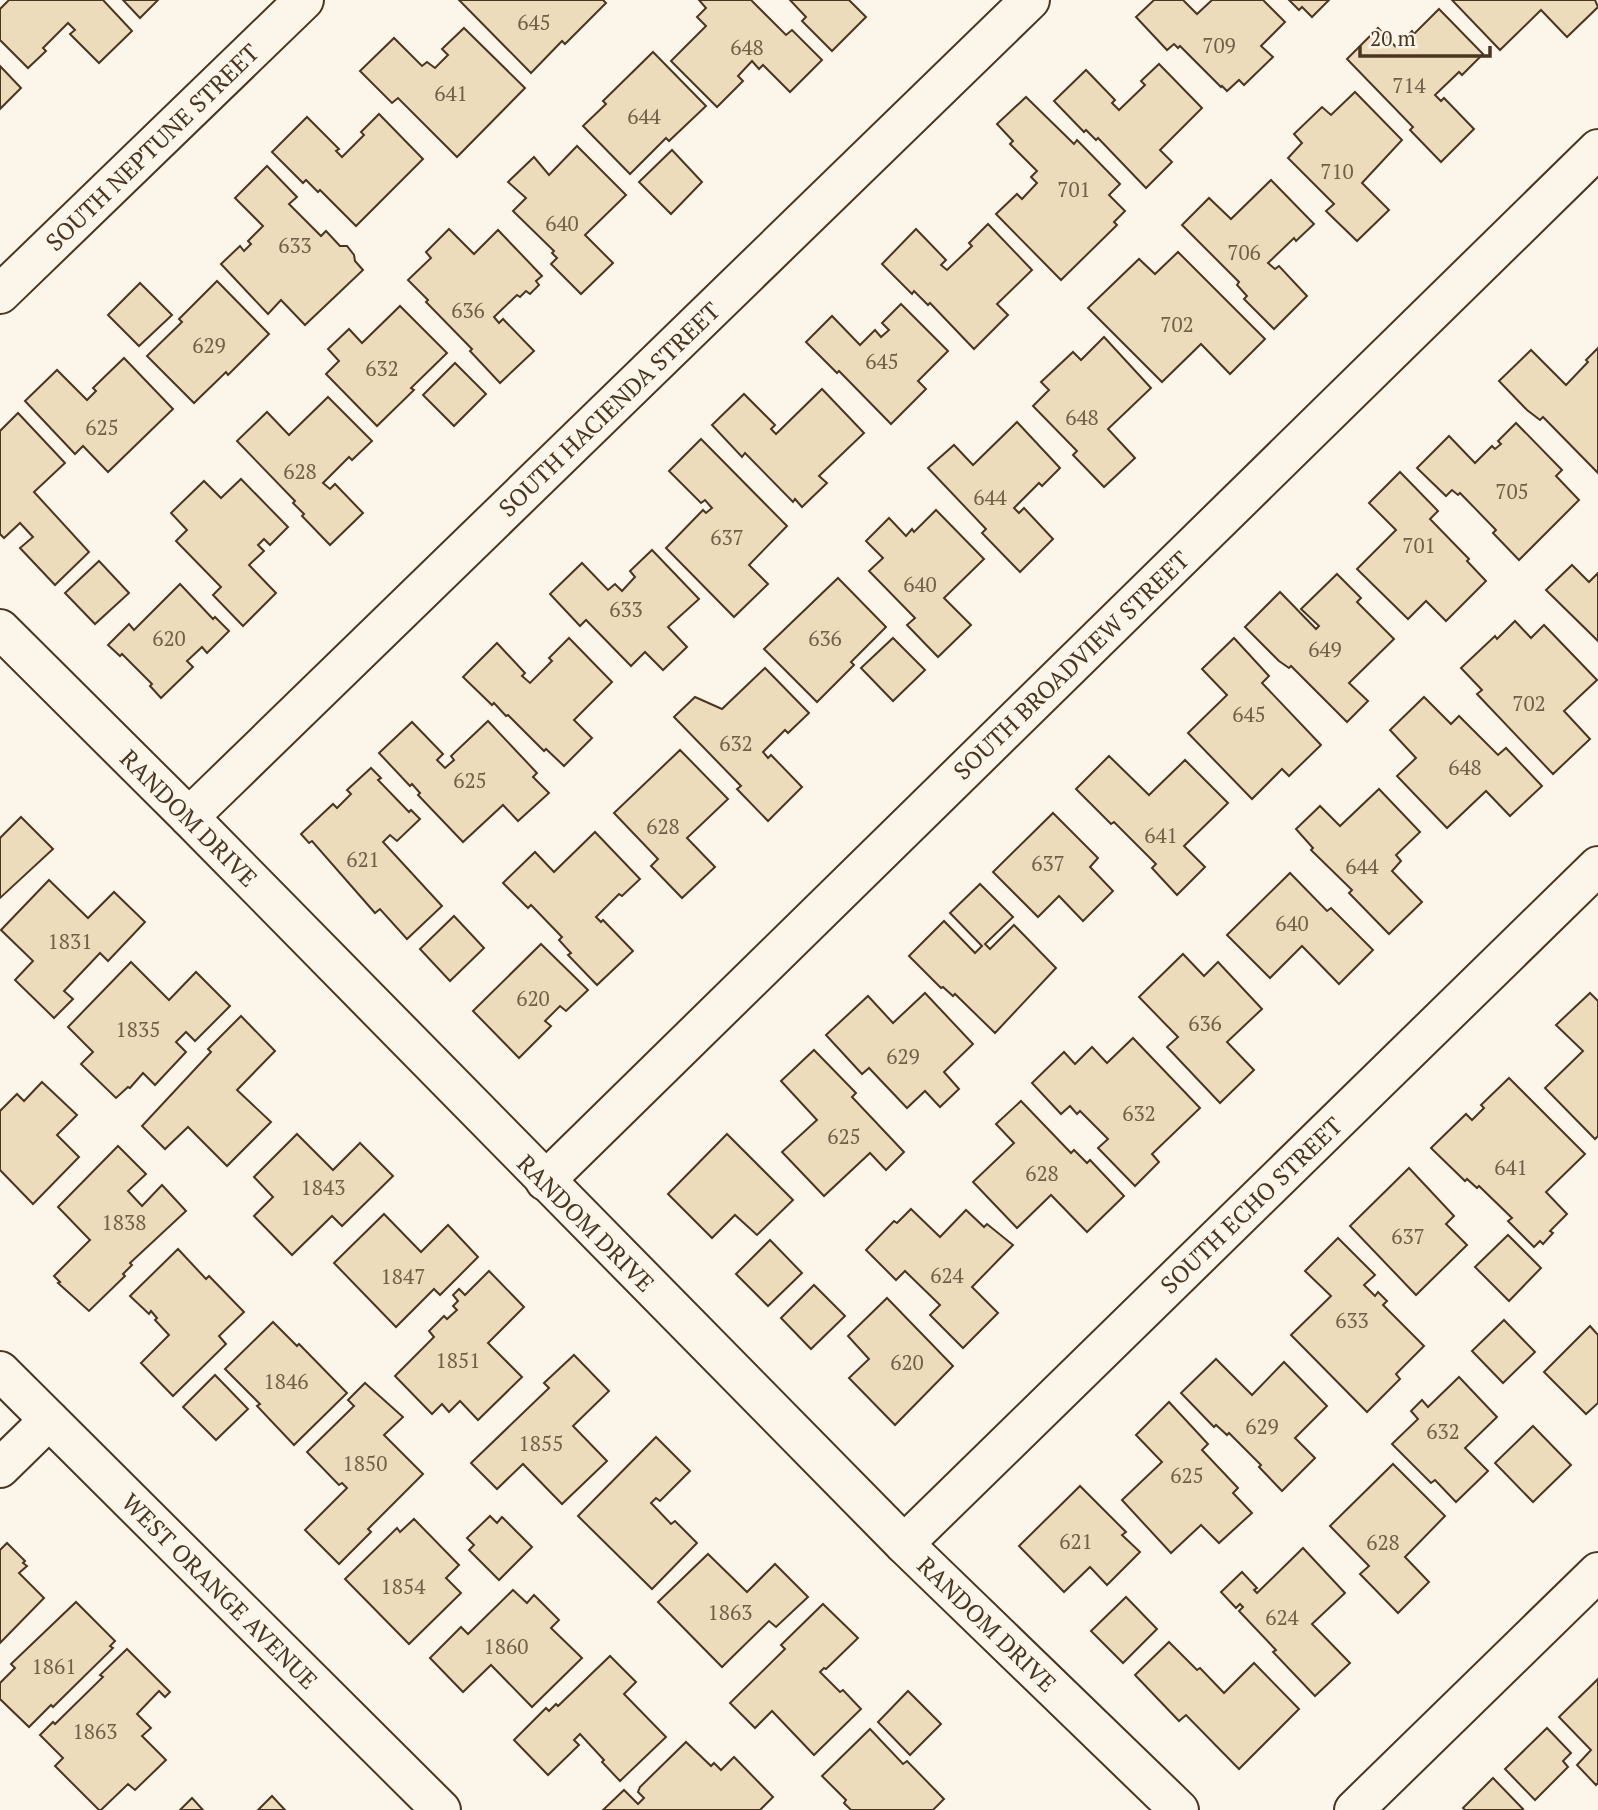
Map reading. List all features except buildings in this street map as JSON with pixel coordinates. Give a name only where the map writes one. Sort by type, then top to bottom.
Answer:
[{"type":"street","name":"SOUTH NEPTUNE STREET","points":[[0,294],[304,0]]},
{"type":"street","name":"SOUTH HACIENDA STREET","points":[[189,817],[1030,0]]},
{"type":"street","name":"SOUTH BROADVIEW STREET","points":[[545,1181],[1598,149]]},
{"type":"street","name":"RANDOM DRIVE","points":[[0,629],[189,817],[904,1544],[1179,1810]]},
{"type":"street","name":"SOUTH ECHO STREET","points":[[904,1544],[1598,866]]},
{"type":"street","name":"WEST ORANGE AVENUE","points":[[0,1371],[441,1810]]},
{"type":"street","points":[[0,1468],[49,1420]]},
{"type":"street","points":[[1354,1810],[1598,1572]]}]
